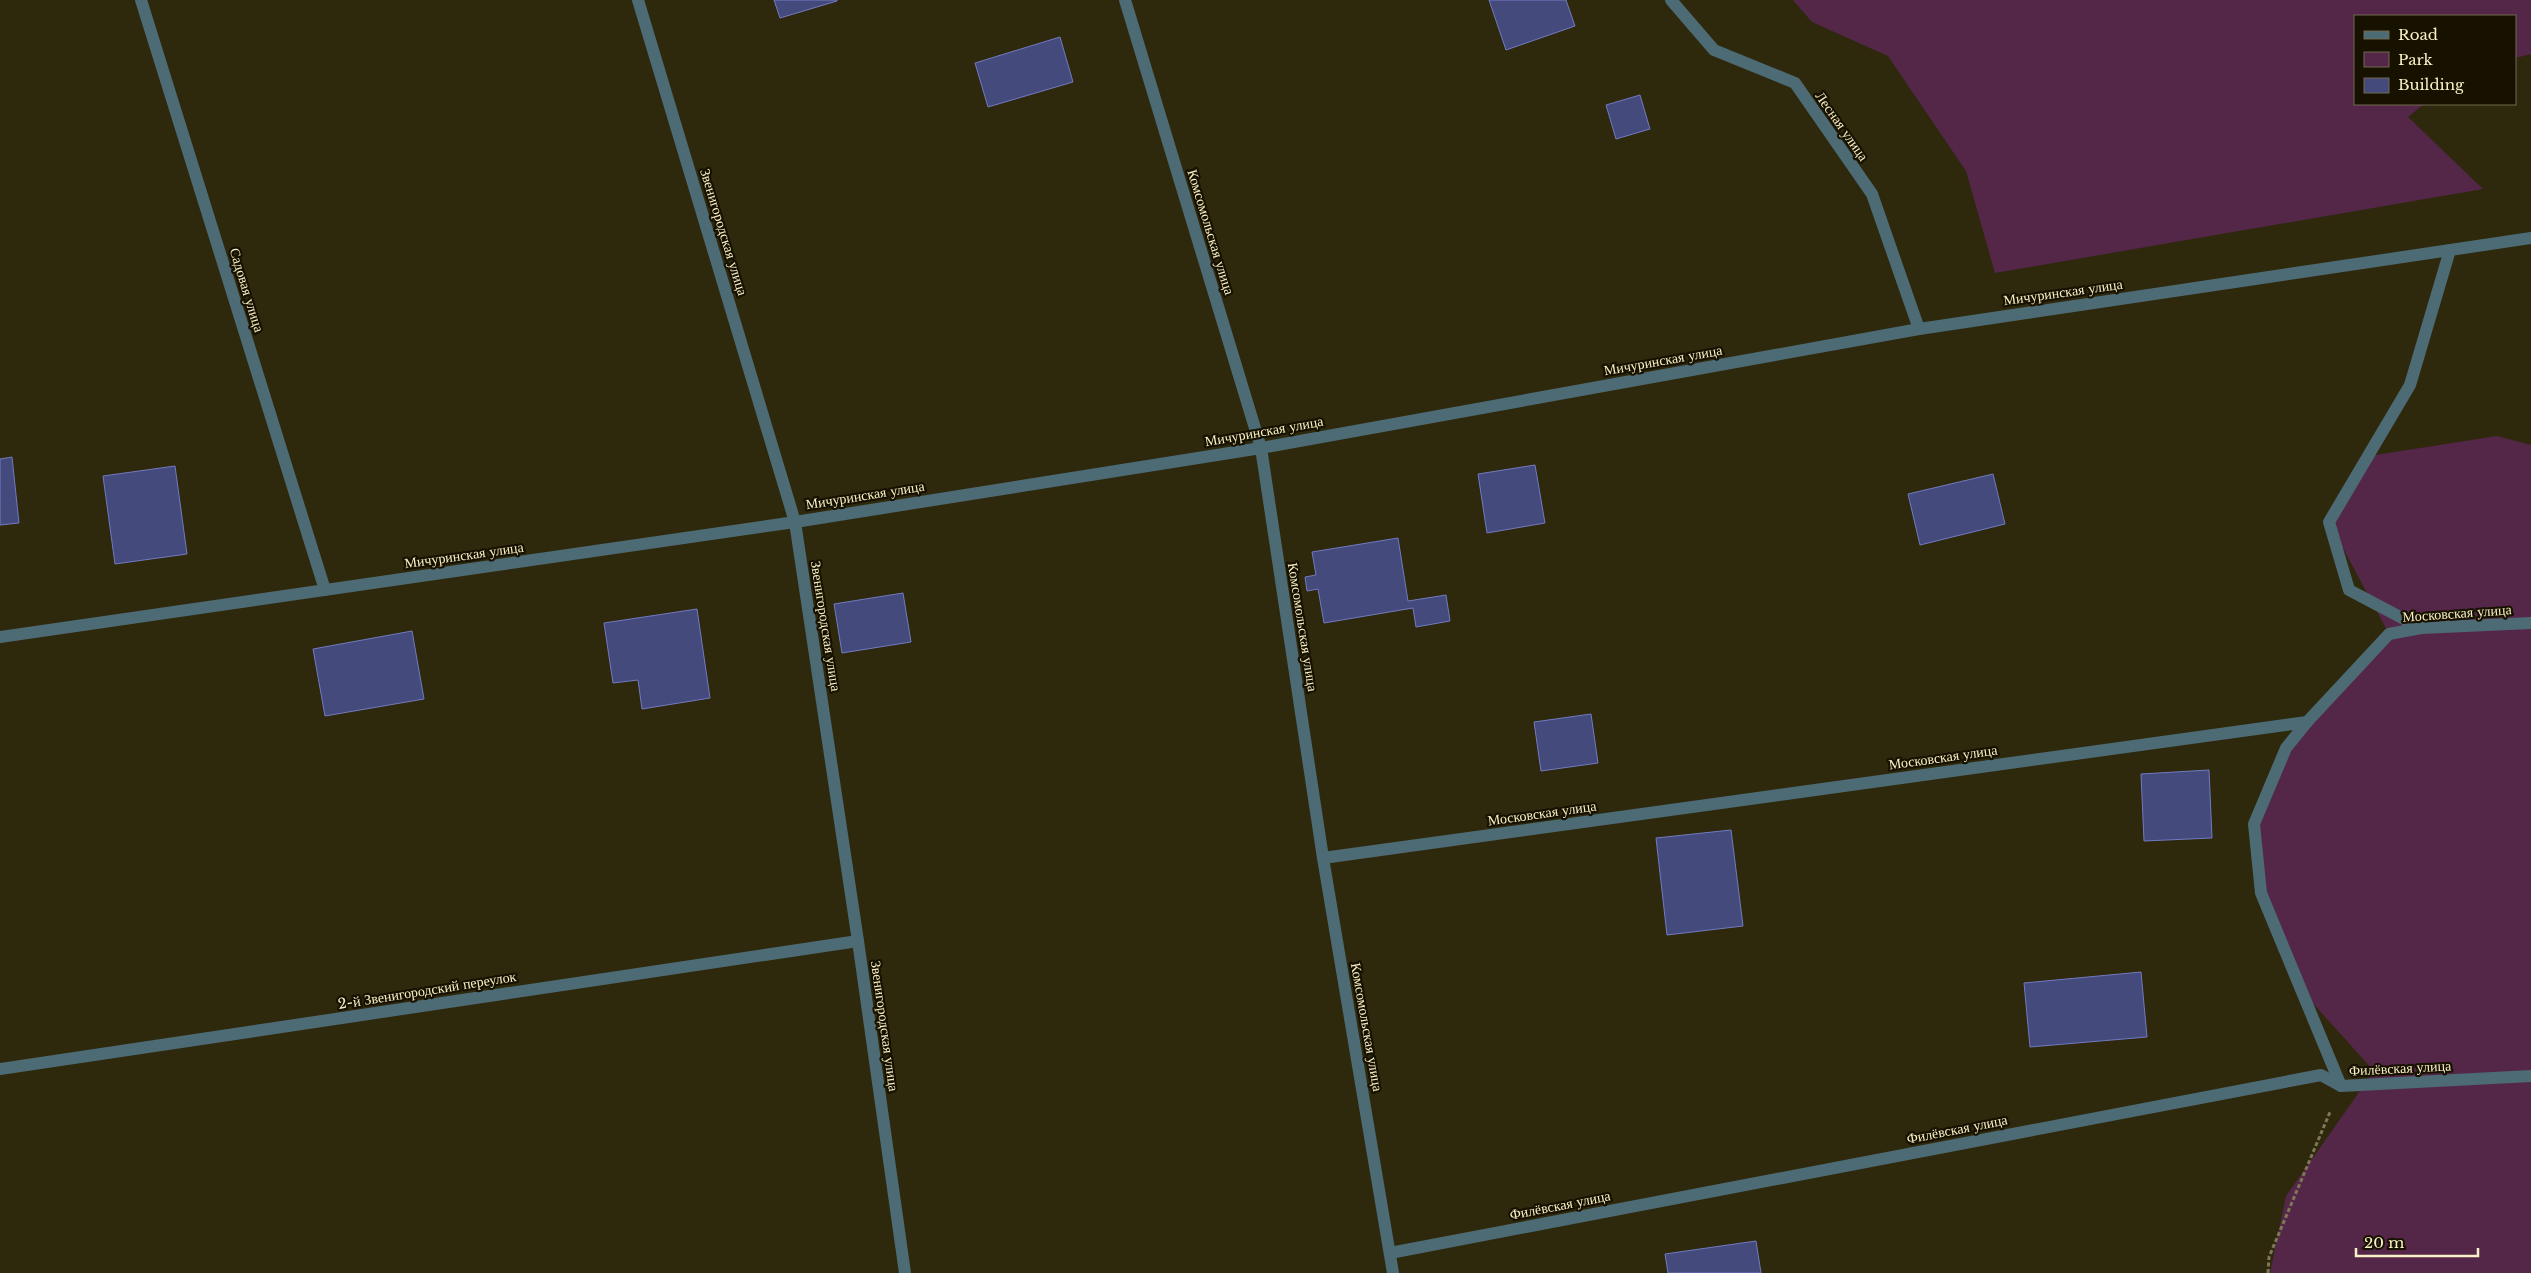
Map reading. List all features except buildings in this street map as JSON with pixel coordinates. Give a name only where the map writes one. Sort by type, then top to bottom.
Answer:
[{"type":"street","name":"Садовая улица","points":[[141,0],[325,590]]},
{"type":"street","name":"Звенигородская улица","points":[[638,0],[795,522],[858,941],[905,1273]]},
{"type":"street","name":"Комсомольская улица","points":[[1125,0],[1261,448],[1323,858],[1394,1273]]},
{"type":"street","name":"Лесная улица","points":[[1671,0],[1714,50],[1795,83],[1872,194],[1919,329]]},
{"type":"street","name":"Мичуринская улица","points":[[0,637],[795,522],[1261,448],[1919,329],[2531,238]]},
{"type":"street","points":[[2421,628],[2349,590],[2329,522],[2410,385],[2450,250]]},
{"type":"street","name":"Московская улица","points":[[1323,858],[2307,722],[2389,634],[2421,628],[2531,623]]},
{"type":"street","points":[[2307,722],[2286,748],[2254,824],[2261,893],[2341,1086]]},
{"type":"street","name":"2-й Звенигородский переулок","points":[[0,1069],[858,941]]},
{"type":"street","name":"Филёвская улица","points":[[1390,1253],[2321,1075],[2341,1086],[2531,1076]]},
{"type":"path","points":[[2268,1273],[2269,1257],[2341,1086]]},
{"type":"green space","points":[[1793,0],[2531,0],[2531,54],[2516,58],[2516,15],[2354,15],[2354,105],[2423,105],[2408,117],[2483,189],[1995,273],[1966,171],[1888,56],[1812,22]]},
{"type":"green space","points":[[2497,436],[2531,445],[2531,1273],[2270,1273],[2286,1196],[2374,1071],[2300,989],[2261,893],[2254,824],[2286,748],[2389,634],[2329,522],[2369,456]]}]
